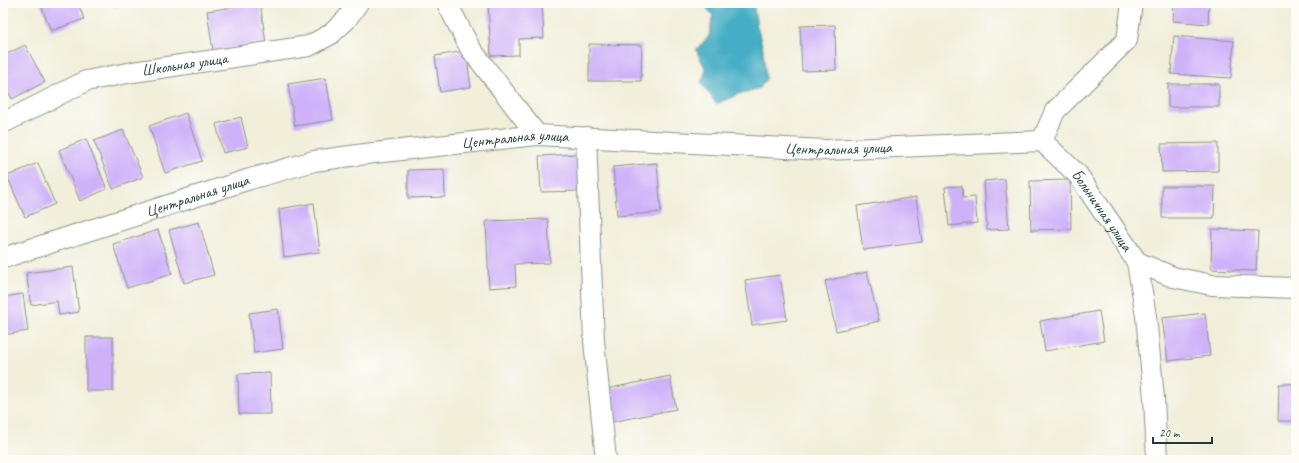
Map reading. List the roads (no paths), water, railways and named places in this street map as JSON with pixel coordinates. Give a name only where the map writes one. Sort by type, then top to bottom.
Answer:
[{"type":"street","name":"Школьная улица","points":[[3,123],[86,81],[133,72],[309,46],[332,34],[346,20],[358,3]]},
{"type":"street","points":[[447,3],[470,48],[537,135]]},
{"type":"street","points":[[1042,141],[1055,111],[1127,40],[1132,3]]},
{"type":"street","name":"Центральная улица","points":[[3,258],[314,160],[537,135],[825,150],[1042,141]]},
{"type":"street","points":[[586,138],[594,341],[606,460]]},
{"type":"street","name":"Больничная улица","points":[[1042,141],[1078,175],[1137,262],[1146,316],[1154,398],[1157,460]]},
{"type":"street","points":[[1137,262],[1173,277],[1212,285],[1296,288]]},
{"type":"water","points":[[703,3],[753,3],[763,49],[766,79],[760,88],[739,94],[716,104],[701,82],[706,70],[696,50],[709,36],[713,16]]}]
